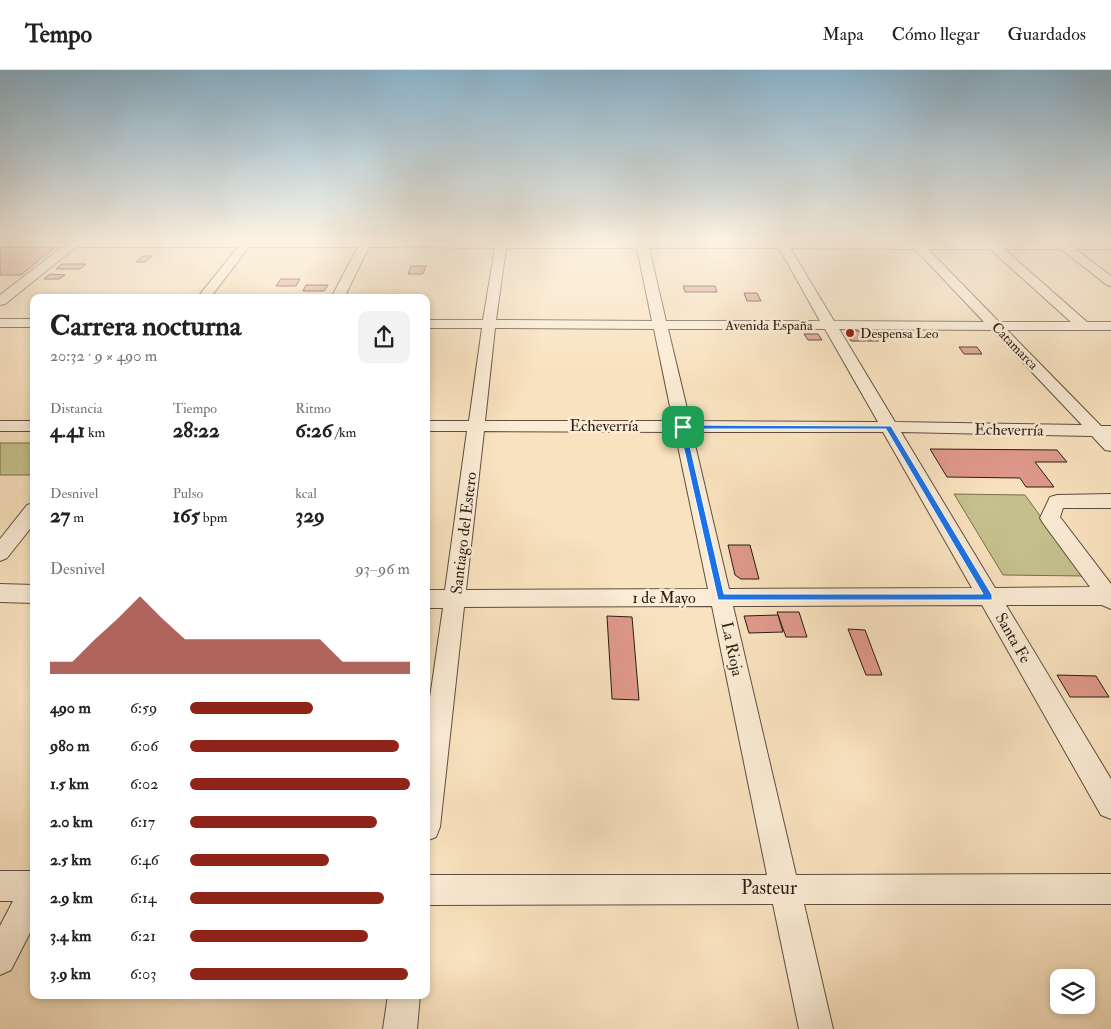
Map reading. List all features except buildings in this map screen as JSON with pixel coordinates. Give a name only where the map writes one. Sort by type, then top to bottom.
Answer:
[{"type":"street","points":[[0,301],[22,284]]},
{"type":"street","points":[[206,294],[214,284]]},
{"type":"street","name":"Santiago del Estero","points":[[430,797],[495,284]]},
{"type":"street","name":"La Rioja","points":[[651,284],[816,1029]]},
{"type":"street","name":"Santa Fe","points":[[805,284],[1111,805]]},
{"type":"street","name":"Catamarca","points":[[959,284],[996,325],[1104,431],[1111,446]]},
{"type":"street","points":[[1037,284],[1084,326]]},
{"type":"street","points":[[0,323],[30,323]]},
{"type":"street","name":"Avenida España","points":[[430,324],[1111,326]]},
{"type":"street","points":[[0,426],[30,426]]},
{"type":"street","name":"Echeverría","points":[[430,426],[888,427],[1104,431]]},
{"type":"street","points":[[1110,597],[1050,518],[1057,502],[1111,501]]},
{"type":"street","points":[[0,553],[30,515]]},
{"type":"street","points":[[0,593],[30,594]]},
{"type":"street","name":"1 de Mayo","points":[[430,599],[1110,597]]},
{"type":"street","points":[[0,886],[30,886]]},
{"type":"street","name":"Pasteur","points":[[430,890],[1111,889]]},
{"type":"street","points":[[0,959],[30,900]]},
{"type":"street","points":[[400,1029],[404,999]]},
{"type":"shaded area","points":[[0,443],[30,443],[30,475],[0,475]]},
{"type":"shaded area","points":[[954,494],[1025,495],[1084,576],[1003,575]]},
{"type":"place","name":"Despensa Leo","points":[[850,333]]},
{"type":"route","points":[[683,427],[888,427],[989,598],[721,598],[683,427]]}]
